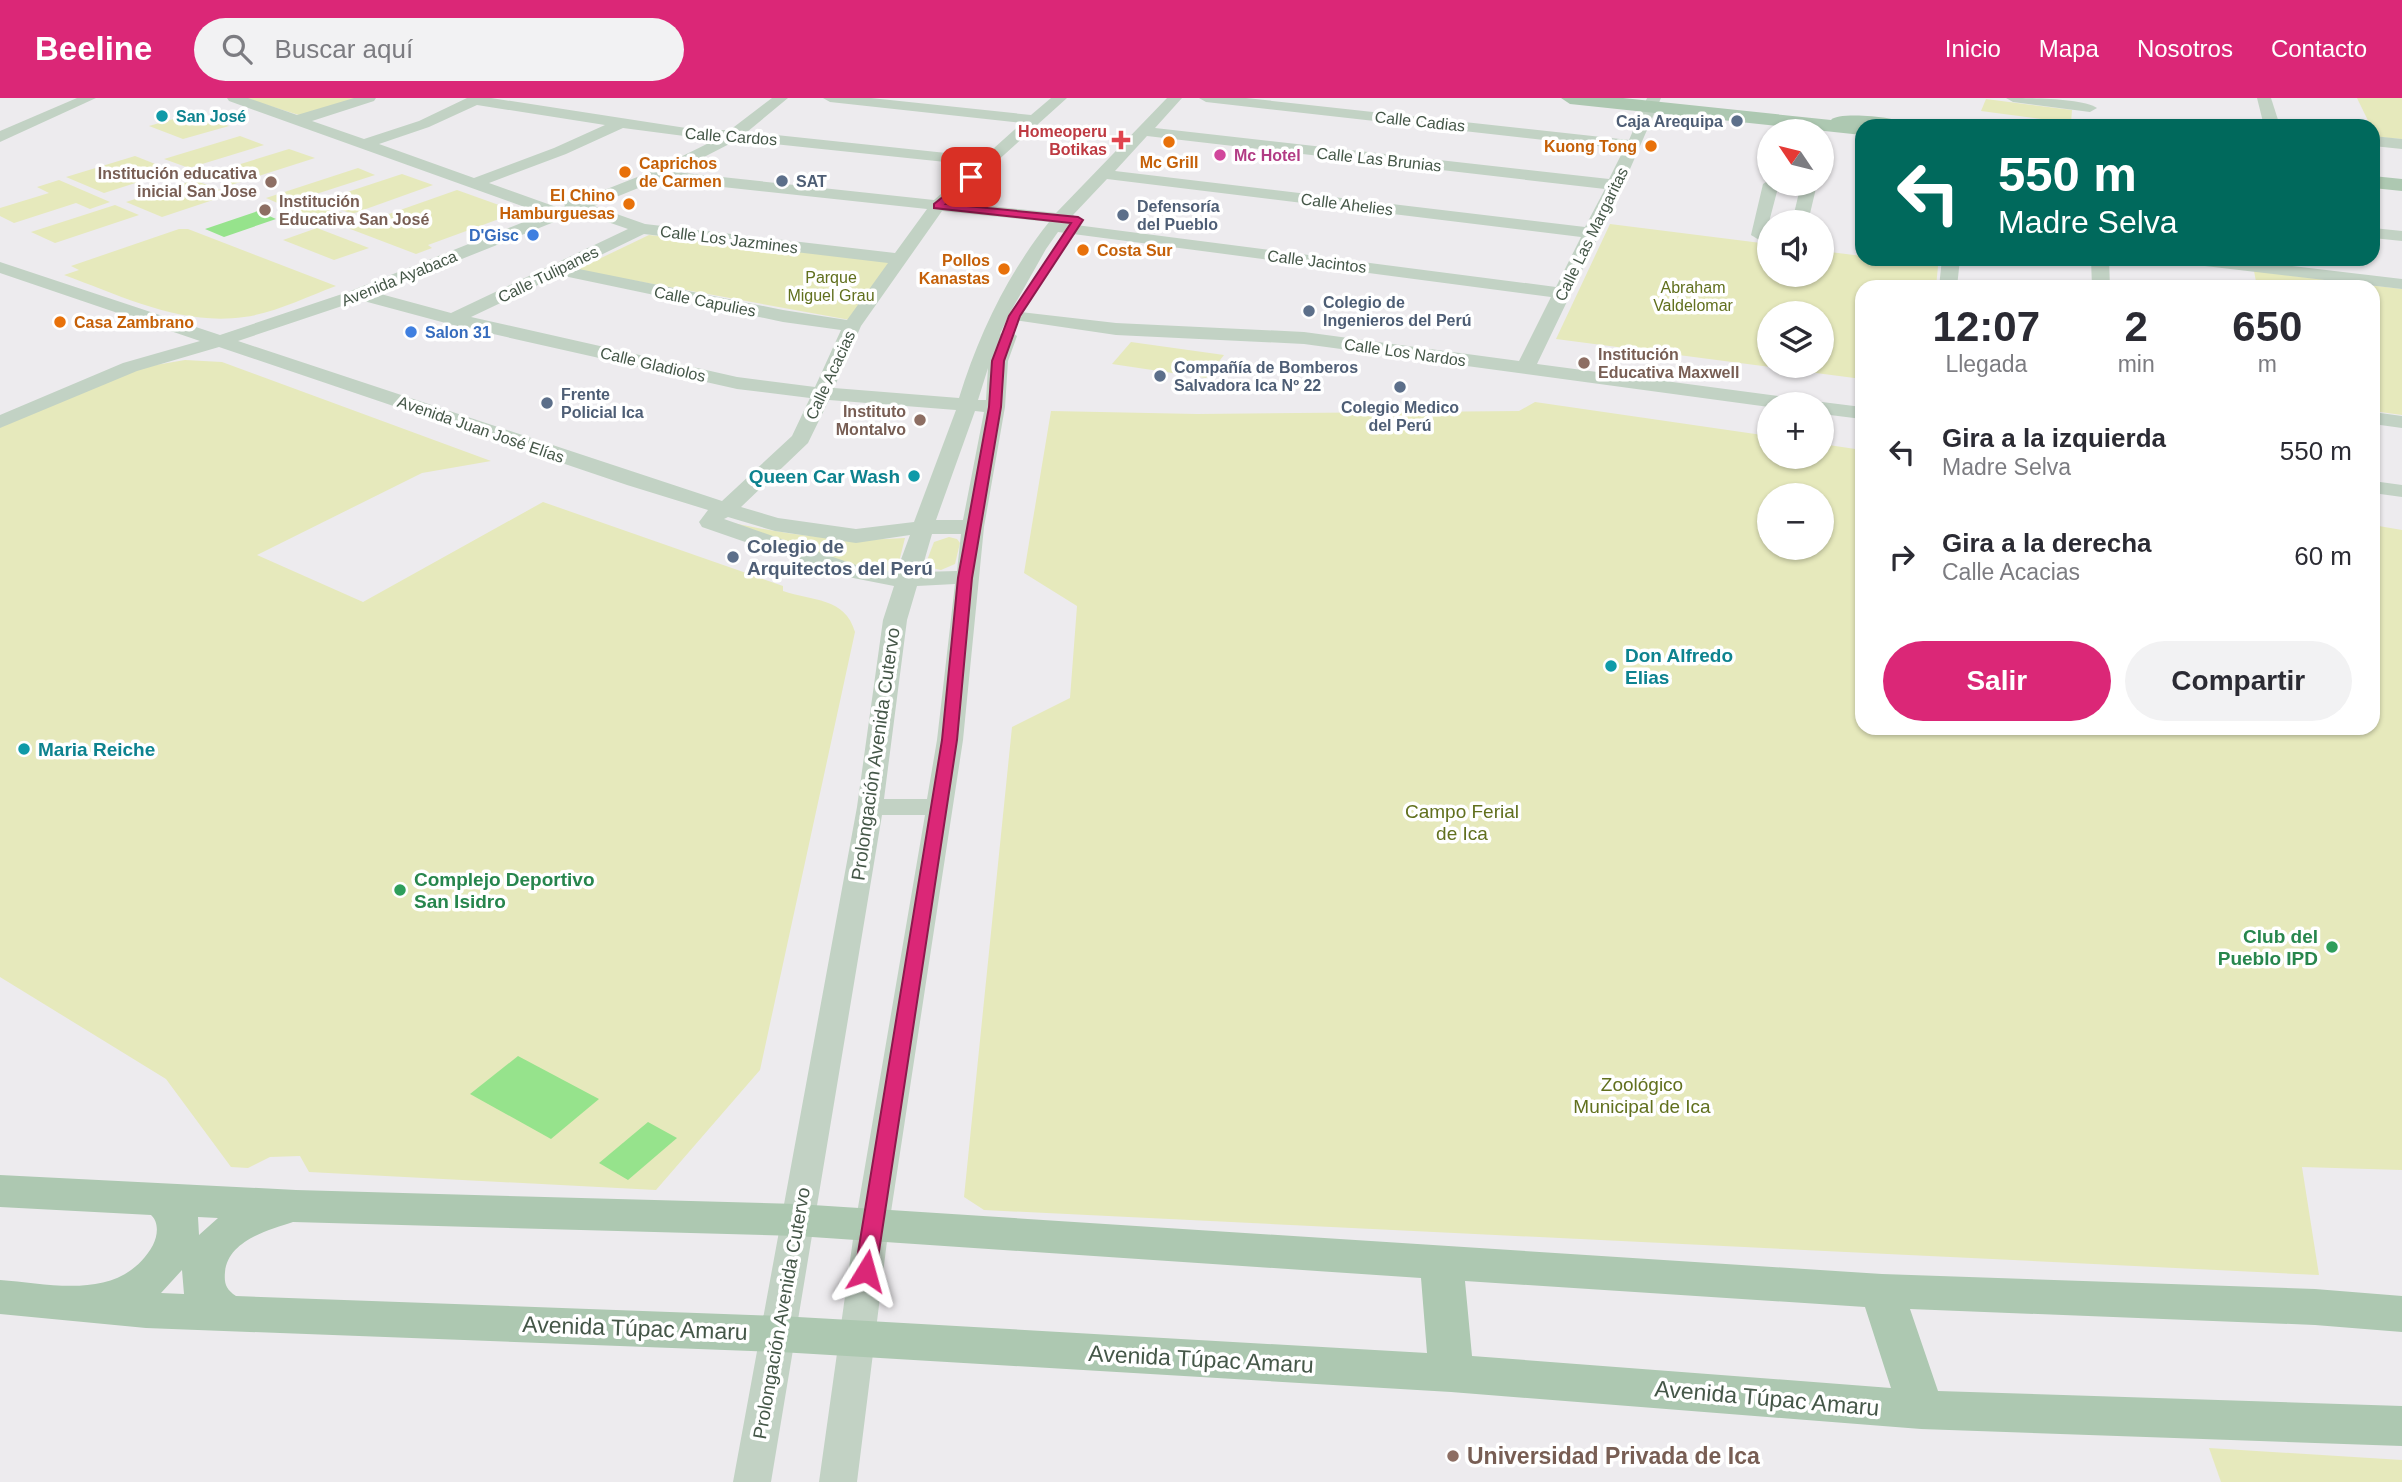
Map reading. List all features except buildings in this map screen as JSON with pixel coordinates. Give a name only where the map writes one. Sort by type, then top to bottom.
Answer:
[{"type":"main road","points":[[1570,98],[1648,101],[1855,121]]},
{"type":"main road","points":[[1648,101],[1757,121]]},
{"type":"main road","points":[[1834,129],[1855,129]]},
{"type":"main road","points":[[2380,176],[2402,178]]},
{"type":"main road","points":[[2380,183],[2402,185]]},
{"type":"main road","points":[[0,1191],[296,1206],[797,1220],[1882,1291],[2315,1307],[2402,1314]]},
{"type":"main road","points":[[91,1304],[128,1293],[152,1276],[171,1252],[179,1232],[177,1216],[164,1201]]},
{"type":"main road","points":[[229,1313],[210,1304],[203,1289],[203,1271],[209,1252],[223,1237],[246,1221],[296,1206]]},
{"type":"main road","points":[[1442,1264],[1451,1373]]},
{"type":"main road","points":[[1882,1291],[1921,1410]]},
{"type":"main road","name":"Avenida Túpac Amaru","points":[[0,1297],[229,1313],[779,1334],[1451,1373],[1921,1410],[2402,1426]]},
{"type":"street","points":[[0,137],[89,98]]},
{"type":"street","name":"Calle Los Jazmines","points":[[234,98],[473,184],[642,229],[900,258]]},
{"type":"street","points":[[299,120],[369,98]]},
{"type":"street","name":"Avenida Ayabaca","points":[[0,411],[146,340],[202,341],[271,321],[352,292],[560,207],[715,136],[764,98]]},
{"type":"street","name":"Avenida Ayabaca","points":[[560,207],[656,175],[699,155],[734,135],[781,98]]},
{"type":"street","points":[[830,98],[1032,121]]},
{"type":"street","name":"Calle Acacias","points":[[705,521],[726,509],[801,439],[852,326],[937,206],[1060,98]]},
{"type":"street","name":"Prolongación Avenida Cutervo","points":[[1152,132],[1175,98]]},
{"type":"street","name":"Prolongación Avenida Cutervo","points":[[751,1482],[870,807],[895,620],[924,527],[985,346],[1006,302],[1038,247],[1066,223],[1152,132],[1192,98]]},
{"type":"street","name":"Calle Cadias","points":[[1206,98],[1634,145]]},
{"type":"street","points":[[2013,98],[2091,103]]},
{"type":"street","points":[[2264,98],[2270,119]]},
{"type":"street","points":[[365,144],[424,124],[477,99]]},
{"type":"street","name":"Calle Cardos","points":[[477,99],[619,124],[715,136],[734,135],[988,162]]},
{"type":"street","name":"Calle Las Margaritas","points":[[1525,368],[1634,145],[1648,101]]},
{"type":"street","points":[[473,184],[561,151],[619,124]]},
{"type":"street","name":"Calle Las Brunias","points":[[1152,132],[1615,185]]},
{"type":"street","points":[[2380,142],[2402,144]]},
{"type":"street","name":"Calle Jacintos","points":[[656,175],[937,206],[1563,293]]},
{"type":"street","name":"Calle Ahelies","points":[[1110,175],[1592,233]]},
{"type":"street","name":"Prolongación Avenida Cutervo","points":[[838,1482],[872,1225],[950,740],[965,578],[995,407],[998,361],[1014,316],[1066,223]]},
{"type":"street","name":"Calle Tulipanes","points":[[453,319],[642,229]]},
{"type":"street","points":[[2380,234],[2402,236]]},
{"type":"street","points":[[2249,266],[2368,280]]},
{"type":"street","name":"Avenida Juan José Elías","points":[[0,267],[146,340]]},
{"type":"street","name":"Calle Capulies","points":[[558,270],[783,316],[852,326]]},
{"type":"street","name":"Avenida Juan José Elías","points":[[0,279],[146,340],[202,341],[264,355],[634,481],[775,524],[825,534],[856,536],[924,527],[972,527]]},
{"type":"street","points":[[2380,281],[2402,284]]},
{"type":"street","name":"Calle Gladiolos","points":[[352,292],[453,319],[737,383],[820,393],[995,407]]},
{"type":"street","name":"Calle Los Nardos","points":[[1014,316],[1116,329],[1304,338],[1757,399]]},
{"type":"street","points":[[146,340],[213,324],[271,321]]},
{"type":"street","points":[[264,355],[258,348],[258,338],[271,321]]},
{"type":"street","points":[[146,340],[183,356],[233,359]]},
{"type":"street","name":"Avenida Ayabaca","points":[[0,422],[146,340]]},
{"type":"street","name":"Avenida Juan José Elías","points":[[202,341],[233,359],[851,571],[908,580],[965,578]]},
{"type":"street","points":[[1834,410],[1855,413]]},
{"type":"street","points":[[2380,419],[2402,422]]},
{"type":"street","points":[[2380,488],[2402,491]]},
{"type":"street","points":[[870,807],[938,807]]},
{"type":"green space","points":[[244,98],[359,98],[302,116]]},
{"type":"green space","points":[[2357,98],[2402,98],[2402,139],[2380,137],[2380,119],[2367,119]]},
{"type":"green space","points":[[1986,99],[2072,110],[2071,119],[2041,119],[1981,111]]},
{"type":"green space","points":[[194,113],[229,126],[183,139],[149,126]]},
{"type":"green space","points":[[240,136],[264,145],[189,168],[164,159]]},
{"type":"green space","points":[[289,149],[315,158],[231,185],[205,175]]},
{"type":"green space","points":[[135,156],[173,171],[104,193],[66,177]]},
{"type":"green space","points":[[358,168],[375,175],[282,205],[266,198]]},
{"type":"green space","points":[[402,174],[433,185],[352,214],[320,201]]},
{"type":"green space","points":[[59,180],[110,202],[90,209],[76,203],[14,223],[0,216],[0,208],[49,193],[37,187]]},
{"type":"green space","points":[[194,180],[231,194],[162,217],[126,202]]},
{"type":"green space","points":[[457,190],[518,212],[428,245],[432,248],[416,254],[324,219],[318,221],[292,211],[316,203],[366,222]]},
{"type":"green space","points":[[115,205],[139,215],[55,243],[31,232]]},
{"type":"green space","name":"Abraham Valdelomar","points":[[1610,224],[1757,242],[1757,287],[1834,287],[1834,252],[1855,255],[1855,266],[1938,266],[1937,280],[1855,280],[1855,378],[1834,375],[1834,301],[1757,301],[1757,365],[1556,339]]},
{"type":"green space","points":[[317,228],[369,248],[334,260],[283,240]]},
{"type":"green space","points":[[179,229],[188,229],[336,286],[267,312],[221,319],[197,317],[152,307],[64,275],[79,270],[71,266]]},
{"type":"green space","name":"Parque Miguel Grau","points":[[649,235],[891,261],[850,320],[576,270]]},
{"type":"green space","points":[[2254,271],[2328,280],[2256,280]]},
{"type":"green space","points":[[2380,286],[2402,289],[2402,415],[2380,412]]},
{"type":"green space","points":[[1131,342],[1224,355],[1206,378],[1112,364]]},
{"type":"green space","name":"Complejo Deportivo San Isidro","points":[[185,360],[222,362],[491,461],[422,473],[257,555],[363,602],[543,502],[783,586],[783,591],[826,602],[844,612],[850,621],[855,632],[760,1070],[656,1190],[309,1172],[300,1156],[270,1157],[248,1168],[231,1167],[166,1079],[0,977],[0,427],[138,368]]},
{"type":"green space","name":"Campo Ferial de Ica","points":[[1535,402],[1757,434],[1757,469],[1834,469],[1834,446],[1855,449],[1855,735],[2380,735],[2380,526],[2402,530],[2402,1170],[2302,1167],[2319,1275],[984,1210],[964,1197],[1012,727],[1070,698],[1077,606],[1024,573],[1051,411],[1197,414],[1519,411]]},
{"type":"green space","points":[[719,520],[812,536],[905,538],[896,574],[858,567]]},
{"type":"green space","points":[[949,537],[960,543],[955,564],[941,570],[928,567],[926,563],[934,542]]},
{"type":"green space","points":[[2209,1448],[2402,1460],[2402,1482],[2221,1482]]},
{"type":"shaded area","points":[[258,211],[276,219],[224,237],[205,229]]},
{"type":"shaded area","points":[[518,1056],[599,1099],[551,1139],[470,1094]]},
{"type":"shaded area","points":[[648,1122],[677,1138],[628,1180],[599,1163]]},
{"type":"place","name":"San José","points":[[162,116]]},
{"type":"place","name":"Caja Arequipa","points":[[1737,121]]},
{"type":"place","name":"Homeoperu Botikas","points":[[1121,140]]},
{"type":"place","name":"Mc Grill","points":[[1169,142]]},
{"type":"place","name":"Kuong Tong","points":[[1651,146]]},
{"type":"place","name":"Mc Hotel","points":[[1220,155]]},
{"type":"place","name":"Caprichos de Carmen","points":[[625,172]]},
{"type":"place","name":"SAT","points":[[782,181]]},
{"type":"place","name":"Institución educativa inicial San Jose","points":[[271,182]]},
{"type":"place","name":"El Chino Hamburguesas","points":[[629,204]]},
{"type":"place","name":"Institución Educativa San José","points":[[265,210]]},
{"type":"place","name":"Defensoría del Pueblo","points":[[1123,215]]},
{"type":"place","name":"D'Gisc","points":[[533,235]]},
{"type":"place","name":"Costa Sur","points":[[1083,250]]},
{"type":"place","name":"Pollos Kanastas","points":[[1004,269]]},
{"type":"place","name":"Colegio de Ingenieros del Perú","points":[[1309,311]]},
{"type":"place","name":"Casa Zambrano","points":[[60,322]]},
{"type":"place","name":"Salon 31","points":[[411,332]]},
{"type":"place","name":"Institución Educativa Maxwell","points":[[1584,363]]},
{"type":"place","name":"Compañía de Bomberos Salvadora Ica Nº 22","points":[[1160,376]]},
{"type":"place","name":"Colegio Medico del Perú","points":[[1400,387]]},
{"type":"place","name":"Frente Policial Ica","points":[[547,403]]},
{"type":"place","name":"Instituto Montalvo","points":[[920,420]]},
{"type":"place","name":"Queen Car Wash","points":[[914,476]]},
{"type":"place","name":"Colegio de Arquitectos del Perú","points":[[733,557]]},
{"type":"place","name":"Don Alfredo Elias","points":[[1611,666]]},
{"type":"place","name":"Maria Reiche","points":[[24,749]]},
{"type":"place","name":"Complejo Deportivo San Isidro","points":[[400,890]]},
{"type":"place","name":"Club del Pueblo IPD","points":[[2332,947]]},
{"type":"place","name":"Universidad Privada de Ica","points":[[1453,1456]]},
{"type":"route","points":[[866,1271],[933,833],[950,740],[965,578],[995,407],[998,361],[1014,316],[1078,220],[937,206],[971,177]]},
{"type":"park label","name":"Zoológico Municipal de Ica","points":[[1642,1095]]}]
